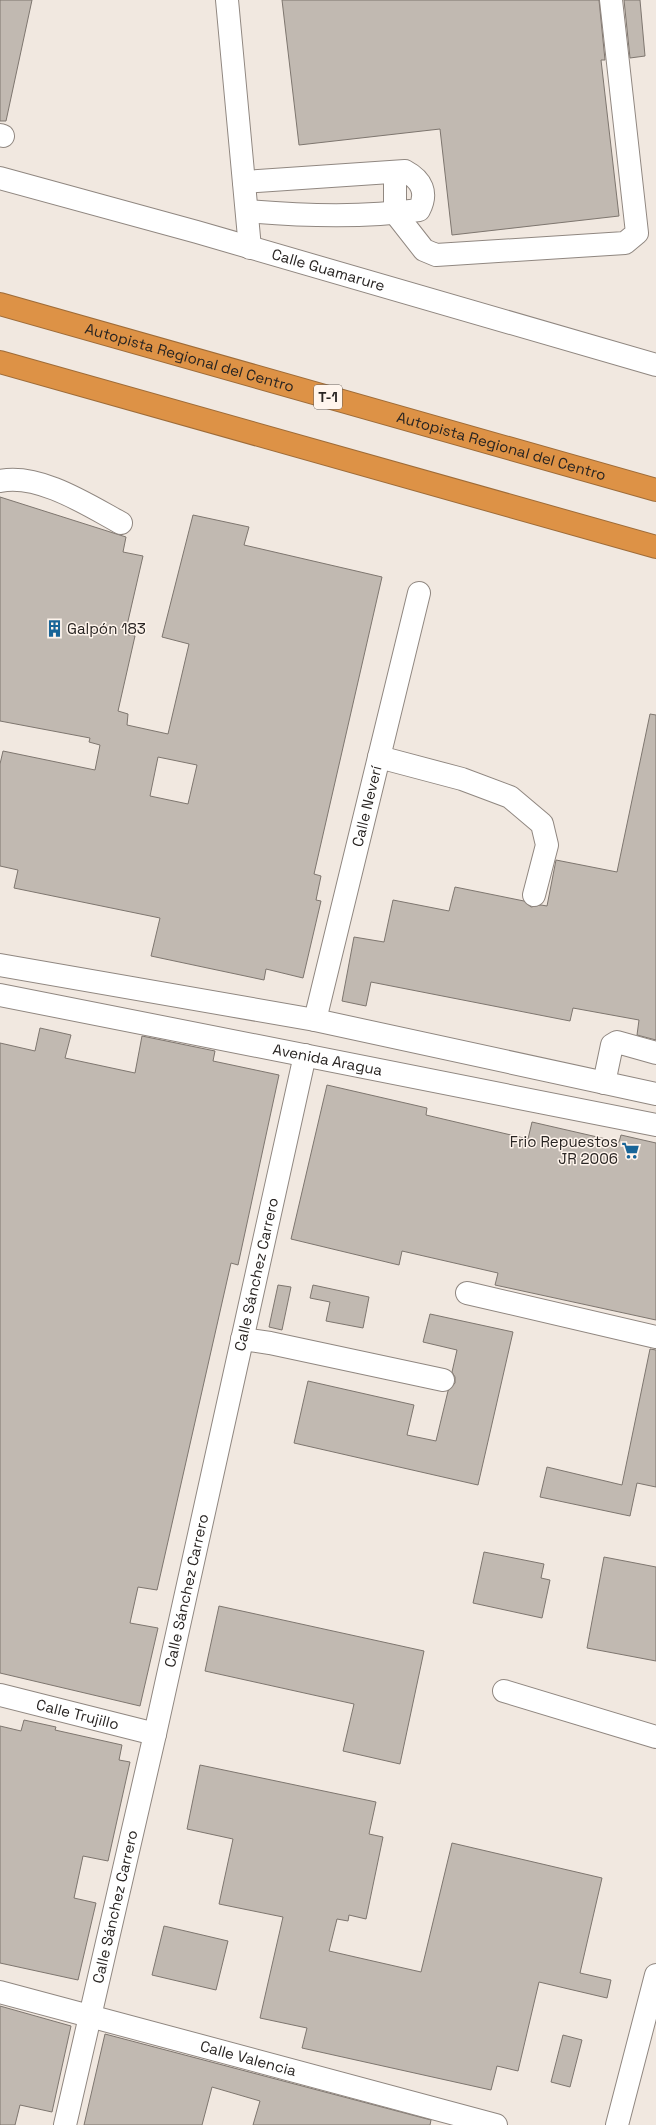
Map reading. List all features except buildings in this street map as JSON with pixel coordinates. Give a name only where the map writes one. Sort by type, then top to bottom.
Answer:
[{"type":"highway","name":"Autopista Regional del Centro","points":[[0,304],[656,490]]},
{"type":"highway","points":[[0,362],[652,545]]},
{"type":"street","points":[[227,0],[250,248]]},
{"type":"street","points":[[395,172],[395,213],[424,250],[436,255],[626,244],[637,233],[611,0]]},
{"type":"street","points":[[244,182],[405,171],[417,179],[422,185],[424,195],[419,210],[424,250]]},
{"type":"street","name":"Calle Guamarure","points":[[0,178],[250,248],[656,365]]},
{"type":"street","points":[[247,211],[332,215],[395,213],[419,210]]},
{"type":"street","points":[[0,481],[29,481],[74,497],[121,523]]},
{"type":"street","name":"Calle Neverí","points":[[315,1020],[419,593]]},
{"type":"street","points":[[379,757],[462,779],[510,797],[542,824],[547,845],[534,895]]},
{"type":"street","points":[[0,965],[315,1020],[656,1094]]},
{"type":"street","name":"Avenida Aragua","points":[[0,995],[656,1125]]},
{"type":"street","points":[[604,1083],[612,1044],[617,1042],[656,1052]]},
{"type":"street","name":"Calle Sánchez Carrero","points":[[64,2125],[155,1734],[305,1055]]},
{"type":"street","points":[[467,1293],[656,1337]]},
{"type":"street","points":[[242,1340],[270,1343],[443,1380]]},
{"type":"street","points":[[504,1691],[656,1737]]},
{"type":"street","name":"Calle Trujillo","points":[[0,1695],[155,1734]]},
{"type":"street","points":[[617,2125],[656,1975]]},
{"type":"street","name":"Calle Valencia","points":[[0,1992],[88,2017],[496,2125]]},
{"type":"place","name":"Galpón 183","points":[[54,629]]},
{"type":"place","name":"Frio Repuestos JR 2006","points":[[631,1151]]}]
